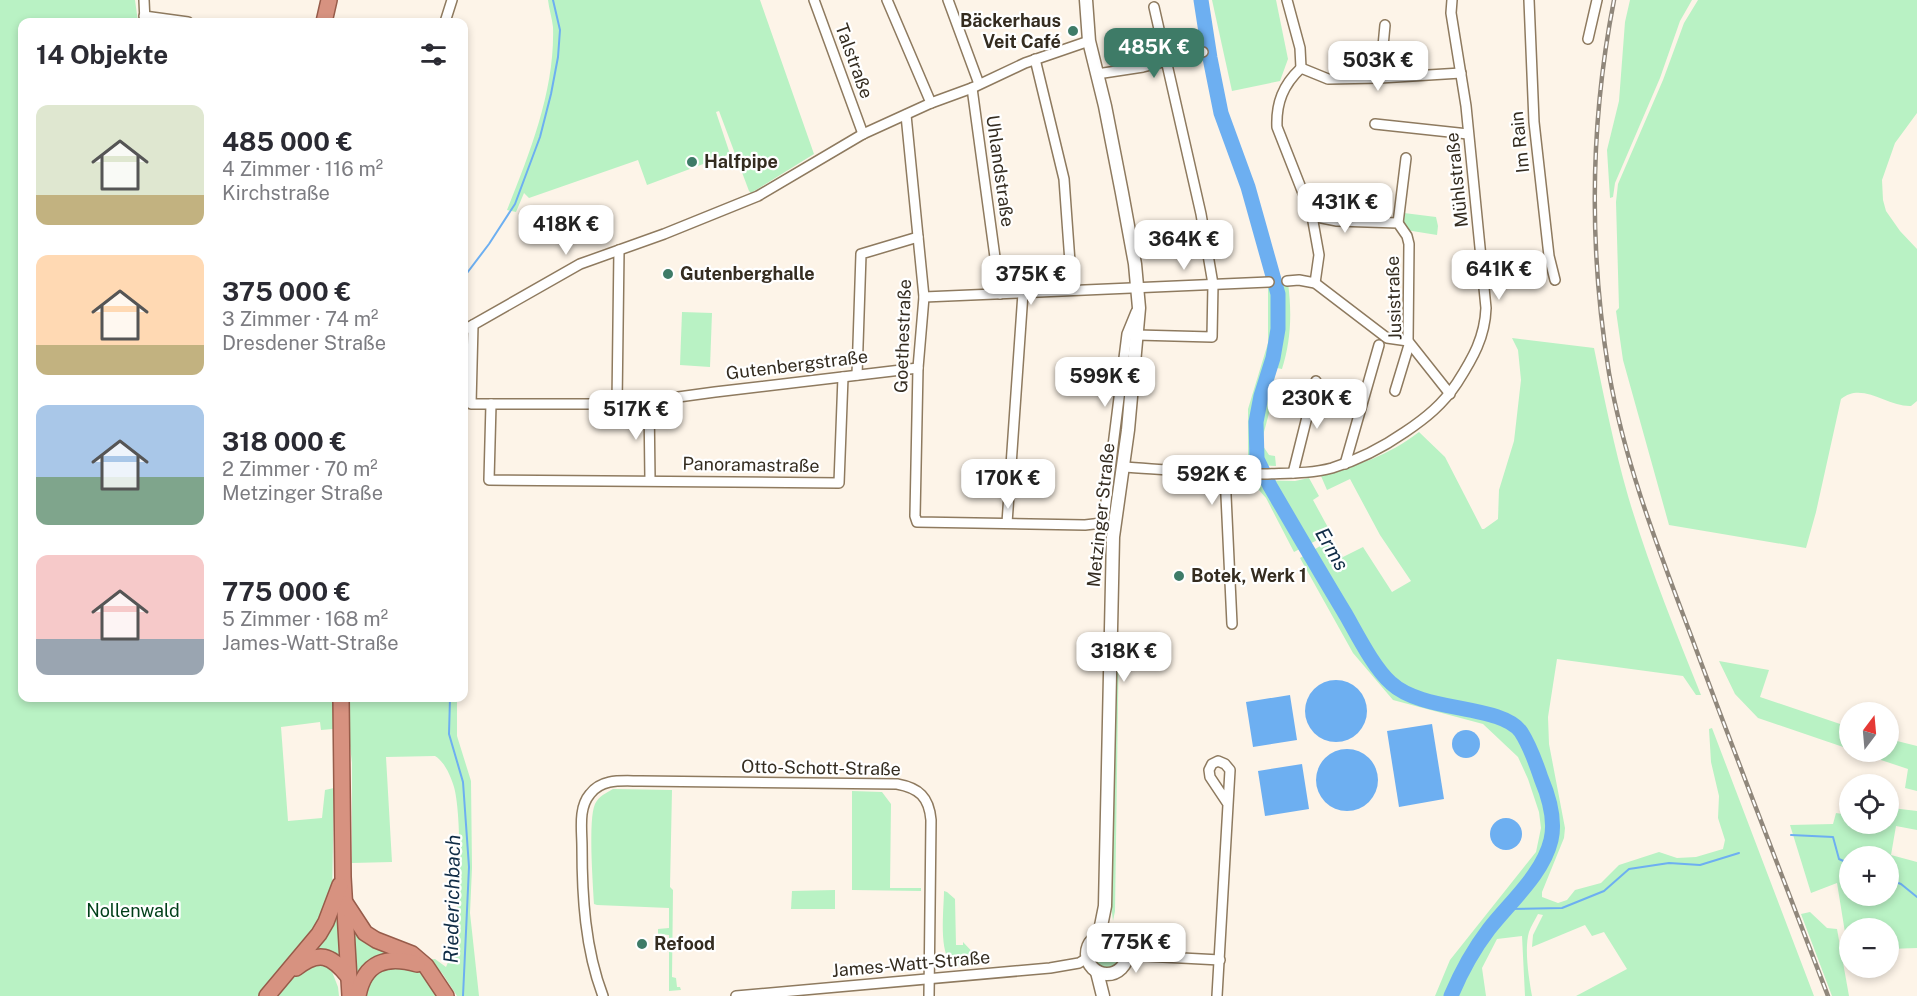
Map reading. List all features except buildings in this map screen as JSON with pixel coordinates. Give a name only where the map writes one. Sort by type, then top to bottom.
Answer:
[{"type":"highway","points":[[325,18],[328,0]]},
{"type":"highway","points":[[341,702],[343,877],[350,996]]},
{"type":"highway","points":[[267,996],[322,928],[343,877]]},
{"type":"highway","points":[[344,901],[365,933],[376,940],[412,954],[426,966],[446,996]]},
{"type":"highway","points":[[278,982],[302,963],[322,956],[334,960],[348,976]]},
{"type":"highway","points":[[358,996],[366,974],[374,966],[384,961],[401,959],[426,966]]},
{"type":"street","points":[[144,0],[145,18]]},
{"type":"street","points":[[446,18],[452,0]]},
{"type":"street","name":"Talstraße","points":[[814,0],[863,134]]},
{"type":"street","points":[[887,0],[931,103]]},
{"type":"street","name":"Uhlandstraße","points":[[948,0],[975,86],[1000,294]]},
{"type":"street","name":"Metzinger Straße","points":[[1086,0],[1089,41],[1122,193],[1138,286],[1139,308],[1123,467],[1113,537],[1105,906],[1098,936]]},
{"type":"street","points":[[1287,0],[1300,48],[1301,69],[1285,85],[1276,114],[1277,127],[1312,216],[1319,255],[1315,283]]},
{"type":"street","name":"Mühlstraße","points":[[1123,467],[1225,474],[1314,472],[1345,464],[1385,446],[1436,409],[1450,394],[1480,343],[1485,325],[1486,308],[1461,73],[1451,13],[1452,0]]},
{"type":"street","name":"Im Rain","points":[[1529,0],[1534,122],[1549,256],[1555,280]]},
{"type":"street","points":[[1588,39],[1597,0]]},
{"type":"street","points":[[1137,335],[1212,337],[1212,284],[1201,214],[1154,7]]},
{"type":"street","points":[[1380,78],[1385,25]]},
{"type":"street","points":[[468,328],[573,267],[758,196],[863,134],[1035,59],[1089,41]]},
{"type":"street","points":[[1097,74],[1167,62],[1203,52]]},
{"type":"street","points":[[1035,59],[1064,179],[1072,290]]},
{"type":"street","points":[[1301,69],[1328,79],[1461,73]]},
{"type":"street","name":"Goethestraße","points":[[906,115],[924,297],[918,368],[915,516],[917,522],[1007,523]]},
{"type":"street","points":[[1375,124],[1468,134]]},
{"type":"street","points":[[1312,216],[1337,221],[1398,223],[1406,158]]},
{"type":"street","name":"Jusistraße","points":[[1398,223],[1407,236],[1409,244],[1409,343],[1450,394]]},
{"type":"street","points":[[857,375],[861,254],[918,237]]},
{"type":"street","points":[[617,404],[619,250]]},
{"type":"street","points":[[1287,281],[1299,280],[1315,283],[1382,334],[1394,340],[1409,343],[1395,391]]},
{"type":"street","points":[[924,297],[1269,282]]},
{"type":"street","points":[[1007,523],[1023,293]]},
{"type":"street","name":"Metzinger Straße","points":[[1007,523],[1085,525],[1102,523],[1127,334],[1139,308]]},
{"type":"street","name":"Gutenbergstraße","points":[[473,326],[471,404],[617,404],[918,368]]},
{"type":"street","points":[[1345,464],[1378,345]]},
{"type":"street","name":"Panoramastraße","points":[[491,404],[489,480],[839,483],[843,377]]},
{"type":"street","points":[[1293,473],[1316,381]]},
{"type":"street","points":[[649,401],[650,480]]},
{"type":"street","points":[[1225,474],[1232,624]]},
{"type":"street","points":[[1217,996],[1230,770],[1218,761],[1212,764],[1209,770],[1210,777],[1228,804]]},
{"type":"street","name":"Otto-Schott-Straße","points":[[603,996],[591,947],[583,888],[582,811],[589,794],[607,782],[897,784],[915,788],[927,801],[931,820],[929,996]]},
{"type":"street","name":"Metzinger Straße","points":[[1105,906],[1113,935]]},
{"type":"street","points":[[1113,935],[1126,945],[1128,953],[1122,969],[1114,974],[1106,975],[1090,967],[1087,958],[1089,945],[1098,936],[1113,935]]},
{"type":"street","points":[[1128,953],[1220,960]]},
{"type":"street","name":"James-Watt-Straße","points":[[736,996],[1050,968],[1079,963],[1087,958]]},
{"type":"street","points":[[1097,972],[1104,996]]},
{"type":"street","points":[[1104,996],[1114,974]]},
{"type":"green space","name":"Nollenwald","points":[[0,0],[135,0],[137,18],[18,18],[18,702],[333,702],[333,729],[321,730],[320,722],[281,727],[288,821],[322,818],[325,790],[334,788],[332,897],[323,923],[261,996],[0,996]]},
{"type":"green space","points":[[548,0],[760,0],[814,154],[751,193],[719,111],[716,112],[730,154],[647,185],[638,160],[529,198],[524,193],[516,212],[507,210],[532,143],[550,74],[553,27]]},
{"type":"green space","points":[[1212,0],[1276,0],[1288,59],[1280,81],[1232,91]]},
{"type":"green space","points":[[1630,0],[1692,0],[1680,21],[1660,78],[1615,183],[1613,197],[1610,198],[1607,150],[1619,101],[1625,22]]},
{"type":"green space","points":[[1698,0],[1917,0],[1917,113],[1895,143],[1882,180],[1886,211],[1917,249],[1917,401],[1911,406],[1902,405],[1858,393],[1849,394],[1841,399],[1806,548],[1669,525],[1623,360],[1616,311],[1619,308],[1616,202],[1618,184],[1663,80],[1684,23]]},
{"type":"green space","points":[[1404,213],[1436,217],[1437,235],[1406,230],[1403,220]]},
{"type":"green space","points":[[1288,283],[1289,337],[1282,369],[1277,368],[1269,399],[1272,402],[1261,443],[1269,455],[1275,456],[1276,466],[1248,465],[1248,409],[1268,343],[1268,284]]},
{"type":"green space","points":[[682,312],[712,313],[710,367],[680,365]]},
{"type":"green space","points":[[1512,338],[1594,348],[1628,496],[1662,597],[1701,695],[1696,695],[1683,676],[1557,659],[1548,717],[1549,744],[1565,828],[1564,838],[1542,897],[1558,903],[1567,900],[1575,890],[1601,883],[1619,865],[1659,852],[1677,858],[1696,857],[1723,849],[1725,840],[1718,818],[1719,796],[1711,762],[1709,729],[1712,728],[1814,996],[1576,996],[1627,969],[1604,932],[1592,936],[1585,925],[1532,947],[1533,935],[1543,915],[1538,914],[1529,932],[1527,947],[1532,996],[1525,996],[1522,936],[1497,939],[1482,968],[1486,996],[1435,996],[1450,960],[1536,852],[1541,828],[1539,812],[1518,757],[1483,724],[1393,700],[1353,653],[1300,558],[1332,539],[1343,557],[1363,547],[1392,592],[1411,581],[1380,535],[1350,479],[1327,490],[1321,476],[1384,454],[1419,432],[1445,457],[1482,529],[1498,519],[1499,490],[1514,441],[1521,380],[1518,350]]},
{"type":"green space","points":[[1309,478],[1319,496],[1313,500],[1331,533],[1294,552],[1266,498],[1250,480],[1295,481]]},
{"type":"green space","points":[[1115,635],[1119,635],[1113,921],[1109,889]]},
{"type":"green space","points":[[1719,661],[1769,670],[1760,697],[1839,724],[1839,746],[1758,718],[1735,694]]},
{"type":"green space","points":[[347,702],[457,702],[457,736],[471,781],[470,913],[479,996],[457,996],[442,973],[427,960],[435,959],[446,967],[455,932],[459,878],[459,825],[454,787],[449,774],[442,762],[435,756],[386,757],[392,862],[352,863],[352,763]]},
{"type":"green space","points":[[1899,742],[1917,746],[1917,791],[1905,788],[1908,769],[1887,762],[1899,762]]},
{"type":"green space","points":[[613,789],[672,790],[670,887],[673,890],[672,977],[676,978],[677,987],[681,990],[669,991],[669,935],[658,934],[658,929],[669,928],[669,908],[594,904],[593,812],[599,799]]},
{"type":"green space","points":[[852,791],[882,792],[891,804],[890,888],[921,888],[921,891],[852,890]]},
{"type":"green space","points":[[1899,809],[1917,811],[1917,830],[1899,827]]},
{"type":"green space","points":[[1836,813],[1839,813],[1839,834],[1895,834],[1893,846],[1839,846],[1839,895],[1837,883],[1811,893],[1790,825],[1833,824]]},
{"type":"green space","points":[[1899,857],[1917,862],[1917,948],[1899,949],[1899,918],[1843,918],[1841,906],[1899,906]]},
{"type":"green space","points":[[835,890],[835,909],[791,909],[792,891]]},
{"type":"green space","points":[[944,891],[955,899],[956,945],[963,945],[963,942],[977,957],[976,965],[958,966],[948,959],[944,941]]},
{"type":"green space","points":[[337,904],[341,959],[302,957]]},
{"type":"green space","points":[[1810,912],[1827,928],[1837,929],[1839,978],[1846,978],[1849,996],[1832,996],[1801,914]]},
{"type":"green space","points":[[353,922],[402,953],[355,988]]},
{"type":"green space","points":[[1107,939],[1118,943],[1122,954],[1118,965],[1107,969],[1096,965],[1092,954],[1096,943]]},
{"type":"green space","points":[[313,963],[329,964],[339,996],[272,996],[295,974]]},
{"type":"green space","points":[[410,964],[421,971],[440,996],[361,996],[377,967]]},
{"type":"water","points":[[1336,680],[1348,682],[1358,689],[1365,699],[1367,711],[1365,723],[1358,733],[1348,740],[1336,742],[1324,740],[1314,733],[1307,723],[1305,711],[1307,699],[1314,689],[1324,682]]},
{"type":"water","points":[[1290,695],[1297,740],[1253,747],[1246,702]]},
{"type":"water","points":[[1432,724],[1444,799],[1399,807],[1387,731]]},
{"type":"water","points":[[1466,730],[1476,734],[1480,744],[1476,754],[1466,758],[1456,754],[1452,744],[1456,734]]},
{"type":"water","points":[[1347,749],[1359,751],[1369,758],[1376,768],[1378,780],[1376,792],[1369,802],[1359,809],[1347,811],[1335,809],[1325,802],[1318,792],[1316,780],[1318,768],[1325,758],[1335,751]]},
{"type":"water","points":[[1302,764],[1309,809],[1265,816],[1258,771]]},
{"type":"water","points":[[1506,818],[1518,822],[1522,834],[1518,846],[1506,850],[1494,846],[1490,834],[1494,822]]},
{"type":"waterway","name":"Riederichbach","points":[[468,272],[515,204],[540,137],[558,57],[560,30],[553,0]]},
{"type":"waterway","name":"Erms","points":[[1201,0],[1221,113],[1248,187],[1278,294],[1278,329],[1273,358],[1261,396],[1256,422],[1257,459],[1270,486],[1361,642],[1385,677],[1405,693],[1441,704],[1480,712],[1511,723],[1521,732],[1527,743],[1549,800],[1553,824],[1547,852],[1525,887],[1478,945],[1451,996]]},
{"type":"waterway","name":"Riederichbach","points":[[450,702],[449,734],[463,782],[469,867],[463,996]]},
{"type":"waterway","points":[[1791,835],[1833,837],[1839,859]]},
{"type":"waterway","points":[[1507,909],[1562,908],[1604,891],[1629,869],[1669,863],[1700,865],[1739,853]]},
{"type":"waterway","points":[[1899,883],[1917,897]]},
{"type":"railway","points":[[1614,0],[1600,93],[1595,233],[1602,327],[1616,407],[1634,475],[1656,542],[1828,996]]},
{"type":"place","name":"Bäckerhaus Veit Café","points":[[1073,31]]},
{"type":"place","name":"Halfpipe","points":[[692,162]]},
{"type":"place","name":"Gutenberghalle","points":[[668,274]]},
{"type":"place","name":"Botek, Werk 1","points":[[1179,576]]},
{"type":"place","name":"Refood","points":[[642,944]]}]
